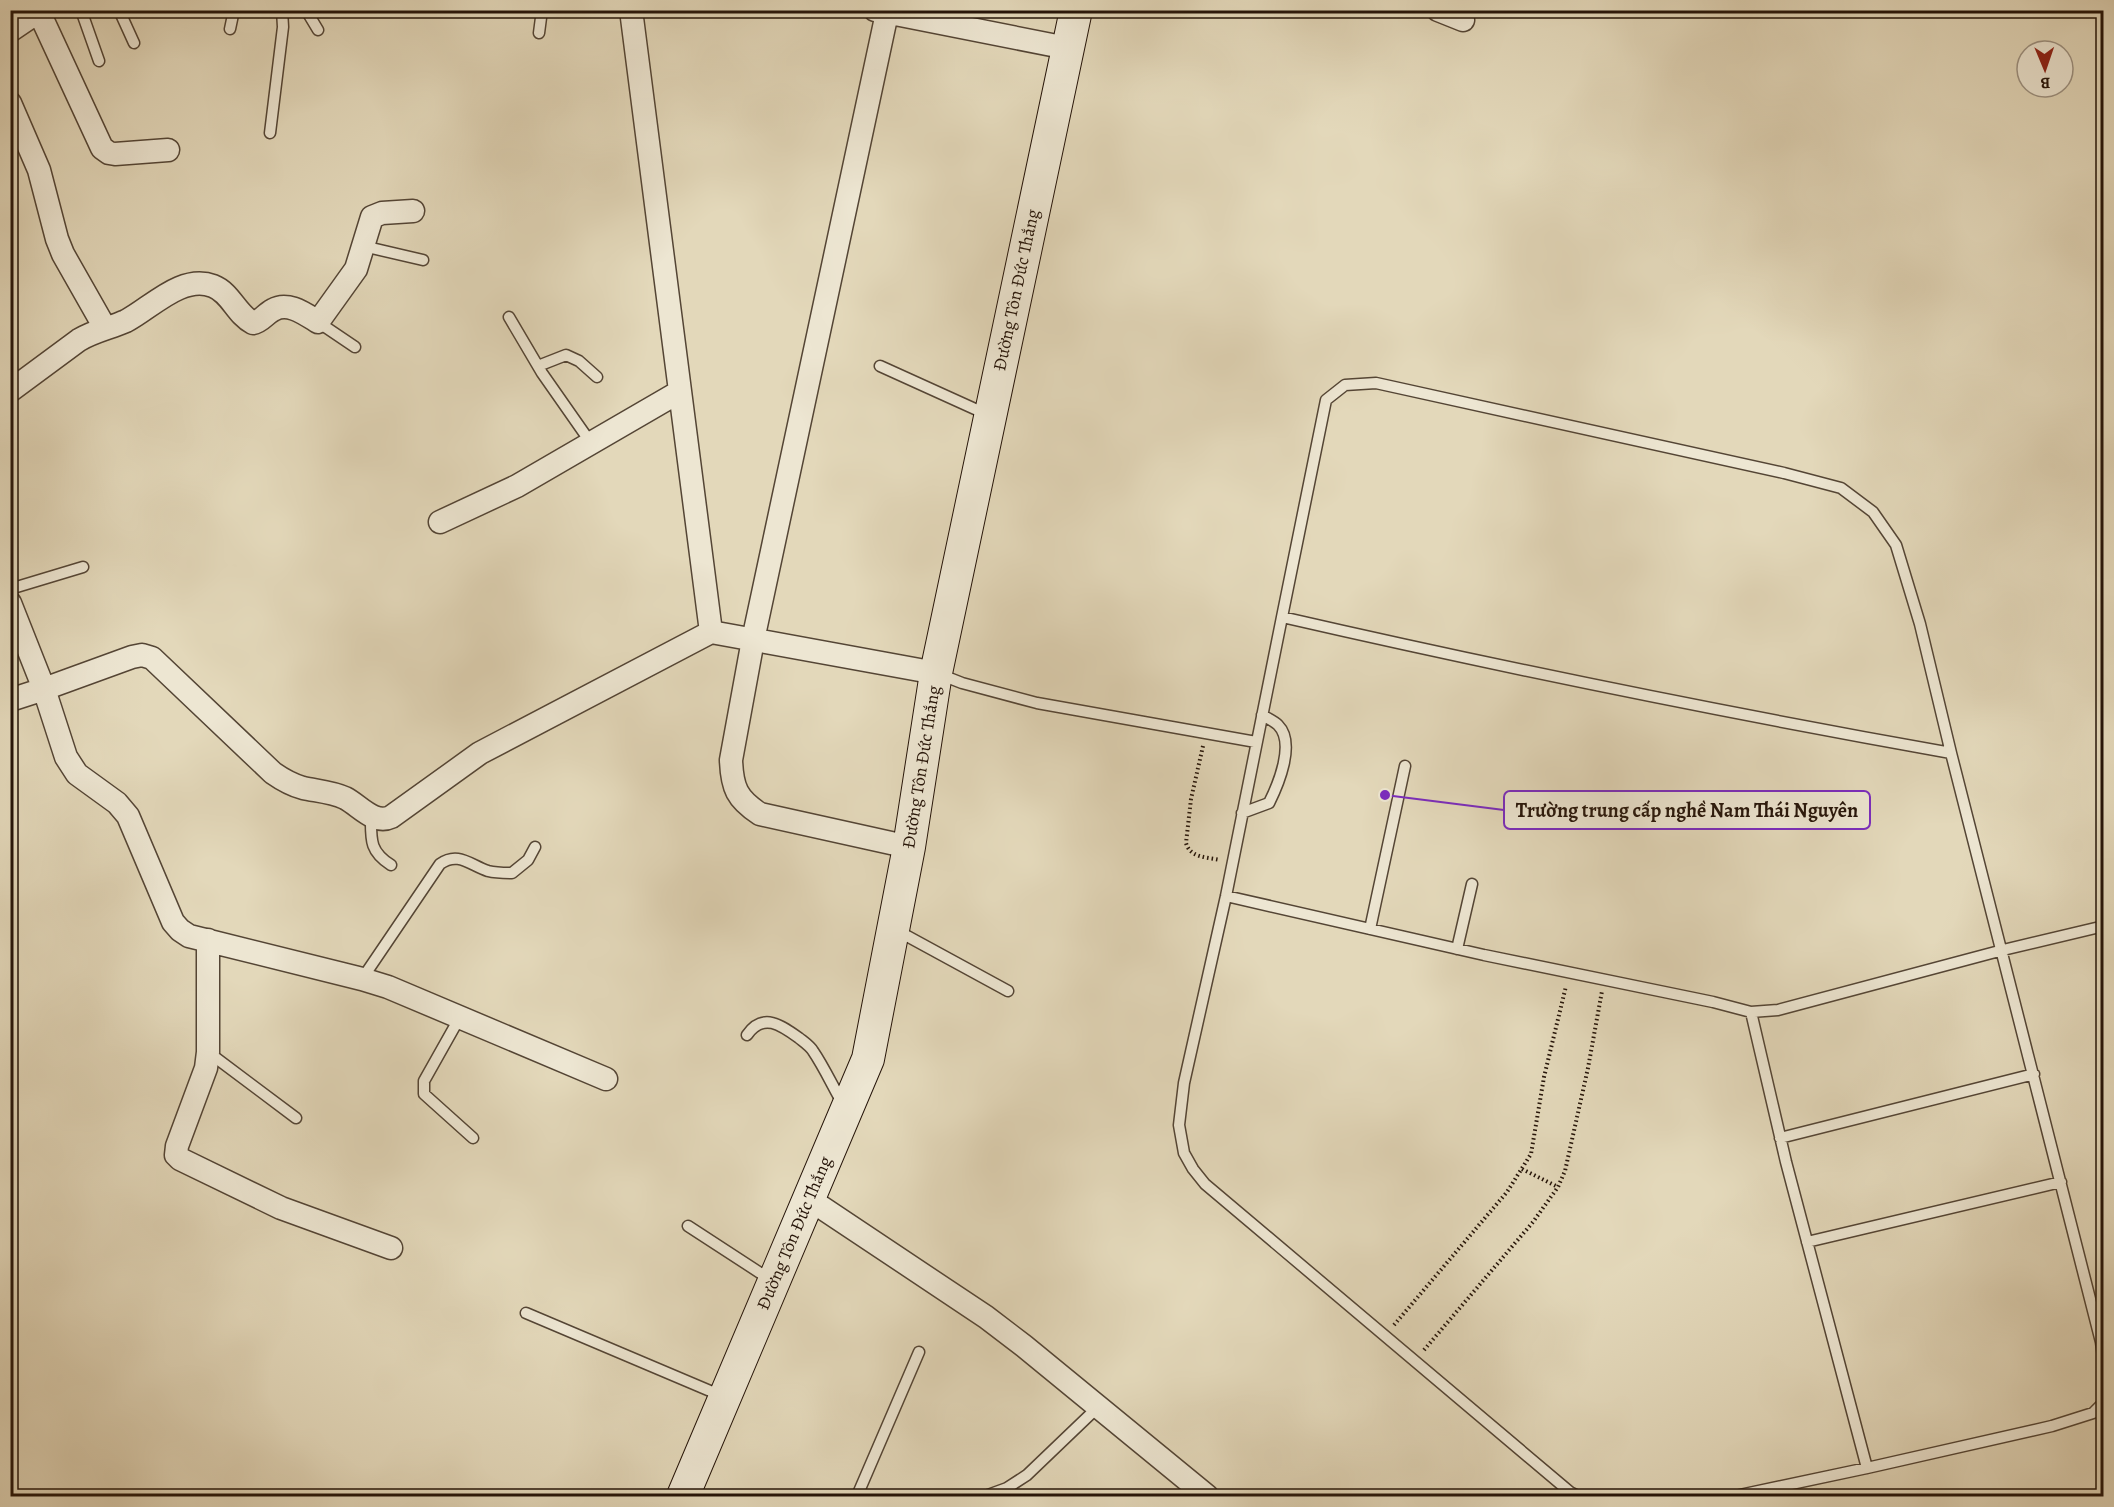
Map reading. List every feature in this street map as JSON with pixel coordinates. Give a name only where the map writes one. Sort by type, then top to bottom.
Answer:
[{"type":"main road","name":"Đường Tôn Đức Thắng","points":[[683,1497],[868,1059],[909,847],[936,673],[1076,10]]},
{"type":"street","points":[[631,10],[711,632]]},
{"type":"street","points":[[1438,10],[1463,20]]},
{"type":"street","points":[[10,31],[40,11],[102,148],[115,154],[168,150]]},
{"type":"street","points":[[909,847],[760,814],[745,804],[736,793],[731,760],[753,640],[881,12],[1067,48]]},
{"type":"street","points":[[10,103],[39,170],[63,254],[105,328]]},
{"type":"street","points":[[10,391],[79,340],[128,320],[177,289],[193,284],[210,285],[224,291],[246,319],[253,323],[258,322],[274,309],[284,306],[293,308],[318,322],[356,269],[372,217],[382,213],[413,211]]},
{"type":"street","points":[[440,522],[500,495],[679,392]]},
{"type":"street","points":[[10,603],[44,689],[66,757],[77,774],[117,803],[128,816],[173,922],[180,930],[189,936],[388,987],[606,1079]]},
{"type":"street","points":[[10,700],[132,657],[142,655],[152,658],[273,774],[301,787],[341,796],[381,819],[391,817],[480,753],[711,632],[936,673]]},
{"type":"street","points":[[207,940],[208,1052],[206,1068],[175,1151],[180,1159],[281,1208],[391,1248]]},
{"type":"street","points":[[809,1199],[986,1317],[1207,1497]]},
{"type":"lane","points":[[81,10],[99,61]]},
{"type":"lane","points":[[119,10],[135,44]]},
{"type":"lane","points":[[230,29],[234,10]]},
{"type":"lane","points":[[270,133],[283,27],[282,10]]},
{"type":"lane","points":[[306,10],[318,30]]},
{"type":"lane","points":[[539,33],[542,10]]},
{"type":"lane","points":[[363,246],[423,260]]},
{"type":"lane","points":[[509,317],[538,366],[591,443]]},
{"type":"lane","points":[[318,322],[355,347]]},
{"type":"lane","points":[[538,366],[567,355],[579,361],[597,377]]},
{"type":"lane","points":[[880,366],[989,416]]},
{"type":"lane","points":[[1578,1497],[1205,1184],[1184,1153],[1179,1125],[1184,1083],[1226,896],[1326,400],[1345,385],[1376,383],[1784,473],[1841,488],[1873,512],[1896,545],[1920,624],[2101,1342],[2103,1363]]},
{"type":"lane","points":[[10,589],[83,567]]},
{"type":"lane","points":[[1282,618],[1830,732],[1952,753]]},
{"type":"lane","points":[[936,673],[962,683],[1037,703],[1256,742]]},
{"type":"lane","points":[[1242,813],[1269,803],[1282,772],[1285,752],[1283,733],[1278,724],[1262,715]]},
{"type":"lane","points":[[1370,929],[1405,766]]},
{"type":"lane","points":[[371,815],[371,838],[374,850],[392,865]]},
{"type":"lane","points":[[362,979],[440,864],[445,860],[461,857],[491,872],[512,873],[528,860],[535,847]]},
{"type":"lane","points":[[1457,949],[1472,884]]},
{"type":"lane","points":[[1226,896],[1457,949],[1713,1002],[1751,1012],[1778,1010],[2002,950],[2103,926]]},
{"type":"lane","points":[[893,928],[1008,991]]},
{"type":"lane","points":[[1751,1012],[1780,1138],[1867,1468]]},
{"type":"lane","points":[[459,1017],[424,1081],[424,1094],[473,1138]]},
{"type":"lane","points":[[747,1035],[753,1027],[759,1024],[771,1023],[784,1028],[812,1048],[846,1110]]},
{"type":"lane","points":[[208,1052],[296,1118]]},
{"type":"lane","points":[[1780,1138],[2034,1074]]},
{"type":"lane","points":[[1807,1242],[2061,1182]]},
{"type":"lane","points":[[688,1226],[774,1282]]},
{"type":"lane","points":[[526,1313],[725,1397]]},
{"type":"lane","points":[[857,1497],[919,1352]]},
{"type":"lane","points":[[1735,1497],[2052,1426],[2092,1413],[2103,1402]]},
{"type":"lane","points":[[989,1495],[1007,1488],[1027,1475],[1098,1407]]},
{"type":"path","points":[[1206,733],[1191,798],[1186,843],[1194,855],[1232,862]]},
{"type":"path","points":[[1386,1335],[1507,1192],[1531,1154],[1544,1077],[1569,972]]},
{"type":"path","points":[[1416,1360],[1533,1222],[1558,1187],[1565,1171],[1588,1068],[1604,980]]},
{"type":"path","points":[[1522,1169],[1558,1187]]},
{"type":"place","name":"Trường trung cấp nghề Nam Thái Nguyên","points":[[1385,795]]}]
